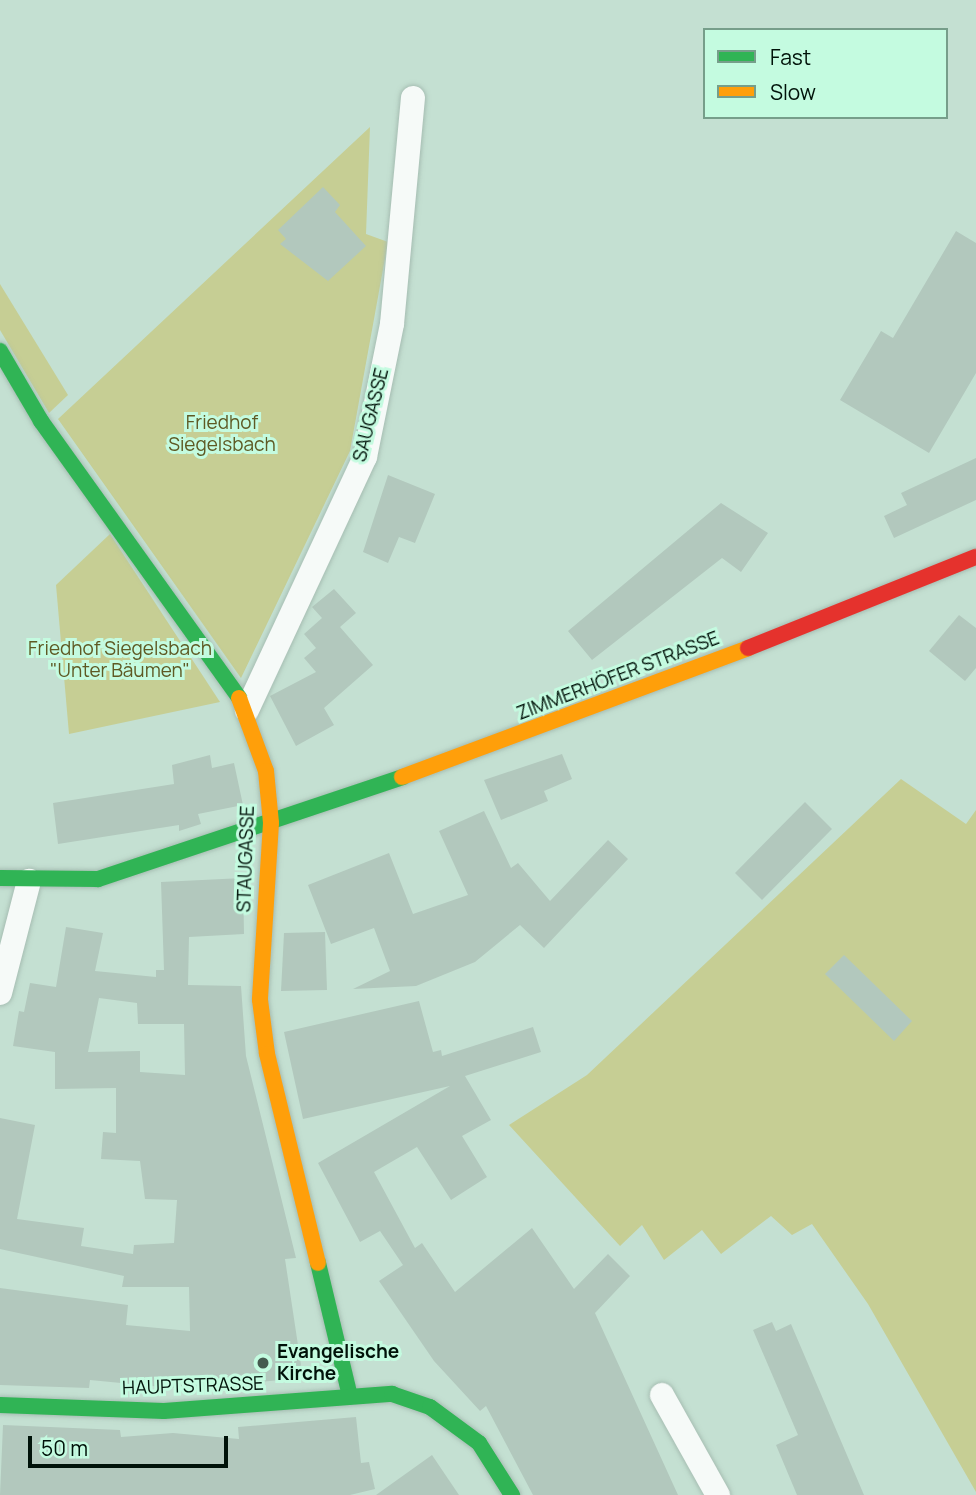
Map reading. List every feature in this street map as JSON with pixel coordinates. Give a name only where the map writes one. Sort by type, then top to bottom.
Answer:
[{"type":"street","name":"SAUGASSE","points":[[247,710],[365,457],[393,324],[413,98]]},
{"type":"street","name":"STAUGASSE","points":[[0,351],[41,421],[247,710],[266,771],[271,823],[260,1000],[350,1396]]},
{"type":"street","name":"ZIMMERHÖFER STRASSE","points":[[0,878],[29,881],[99,879],[271,823],[578,716],[976,557]]},
{"type":"street","points":[[0,993],[29,881]]},
{"type":"street","name":"HAUPTSTRASSE","points":[[0,1405],[164,1411],[392,1394],[430,1408],[479,1443],[512,1495]]},
{"type":"street","points":[[662,1395],[718,1495]]},
{"type":"green space","name":"Friedhof Siegelsbach","points":[[370,127],[366,234],[388,242],[350,451],[241,678],[58,419]]},
{"type":"green space","points":[[0,284],[68,395],[49,413],[0,330]]},
{"type":"green space","name":"Friedhof Siegelsbach \"Unter Bäumen\"","points":[[110,534],[220,702],[69,734],[56,585]]},
{"type":"green space","points":[[901,779],[966,824],[976,810],[976,1492],[868,1304],[812,1224],[792,1235],[771,1216],[721,1254],[702,1230],[664,1260],[642,1225],[620,1246],[509,1125],[587,1075]]},
{"type":"building","points":[[323,187],[340,205],[335,212],[366,246],[328,281],[280,244],[286,239],[278,230]]},
{"type":"building","points":[[956,231],[976,243],[976,373],[929,453],[840,400],[881,331],[893,338]]},
{"type":"building","points":[[976,458],[976,500],[894,538],[884,516],[907,505],[901,493]]},
{"type":"building","points":[[388,475],[435,494],[415,543],[399,537],[388,563],[363,552]]},
{"type":"building","points":[[721,503],[768,533],[741,572],[722,558],[592,660],[568,631]]},
{"type":"building","points":[[334,589],[356,613],[340,627],[373,665],[324,708],[334,725],[296,746],[270,696],[316,672],[304,658],[316,648],[304,634],[322,618],[312,607]]},
{"type":"building","points":[[959,615],[976,628],[976,668],[965,681],[929,651]]},
{"type":"building","points":[[562,754],[572,779],[544,791],[548,801],[501,820],[484,780]]},
{"type":"building","points":[[210,755],[212,768],[234,763],[243,805],[198,814],[201,824],[179,831],[179,825],[58,844],[53,803],[174,784],[172,765]]},
{"type":"building","points":[[805,802],[832,829],[762,900],[735,873]]},
{"type":"building","points":[[484,811],[511,868],[518,863],[550,901],[608,840],[628,859],[544,948],[520,925],[475,962],[416,986],[353,989],[390,971],[374,928],[331,944],[308,885],[389,853],[413,914],[468,895],[439,831]]},
{"type":"building","points":[[243,878],[244,934],[189,937],[188,985],[241,986],[246,1056],[296,1258],[285,1259],[301,1365],[291,1379],[183,1389],[90,1380],[89,1388],[0,1385],[0,1288],[128,1305],[126,1325],[190,1331],[189,1287],[122,1287],[124,1276],[0,1249],[0,1118],[35,1125],[17,1219],[84,1228],[81,1246],[133,1254],[134,1245],[174,1243],[177,1200],[145,1199],[140,1161],[101,1159],[103,1132],[116,1133],[116,1088],[55,1089],[55,1052],[13,1046],[19,1011],[24,1012],[30,983],[56,987],[66,927],[103,933],[95,971],[156,977],[156,970],[164,970],[161,882]],"holes":[[[99,998],[137,1003],[138,1024],[184,1024],[185,1075],[140,1072],[140,1051],[88,1052]]]},
{"type":"building","points":[[325,932],[327,990],[281,991],[284,933]]},
{"type":"building","points":[[844,955],[912,1021],[894,1041],[825,974]]},
{"type":"building","points":[[419,1001],[433,1052],[441,1050],[442,1056],[533,1027],[541,1052],[465,1076],[491,1120],[462,1136],[487,1177],[451,1200],[417,1147],[374,1172],[415,1248],[422,1243],[455,1292],[532,1228],[574,1289],[608,1254],[630,1276],[595,1313],[678,1495],[533,1495],[486,1406],[480,1411],[434,1361],[379,1281],[403,1265],[380,1231],[360,1242],[318,1163],[450,1086],[303,1119],[284,1032]]},
{"type":"building","points":[[772,1322],[776,1331],[791,1324],[864,1495],[797,1495],[776,1445],[798,1435],[753,1330]]},
{"type":"building","points":[[356,1417],[361,1463],[369,1462],[375,1489],[350,1495],[0,1495],[3,1425],[120,1430],[121,1437],[173,1433],[239,1439],[238,1427]]},
{"type":"building","points":[[432,1455],[459,1495],[376,1495]]},
{"type":"traffic: fast","points":[[0,351],[41,421],[239,698]]},
{"type":"traffic: fast","points":[[0,878],[98,879],[402,777]]},
{"type":"traffic: fast","points":[[318,1263],[350,1396]]},
{"type":"traffic: fast","points":[[0,1405],[164,1411],[392,1394],[430,1407],[479,1443],[512,1495]]},
{"type":"traffic: slow","points":[[402,777],[748,648]]},
{"type":"traffic: slow","points":[[239,698],[266,771],[271,823],[260,1000],[267,1054],[318,1263]]},
{"type":"traffic: jam","points":[[748,648],[976,557]]},
{"type":"place","name":"Evangelische Kirche","points":[[263,1363]]}]
